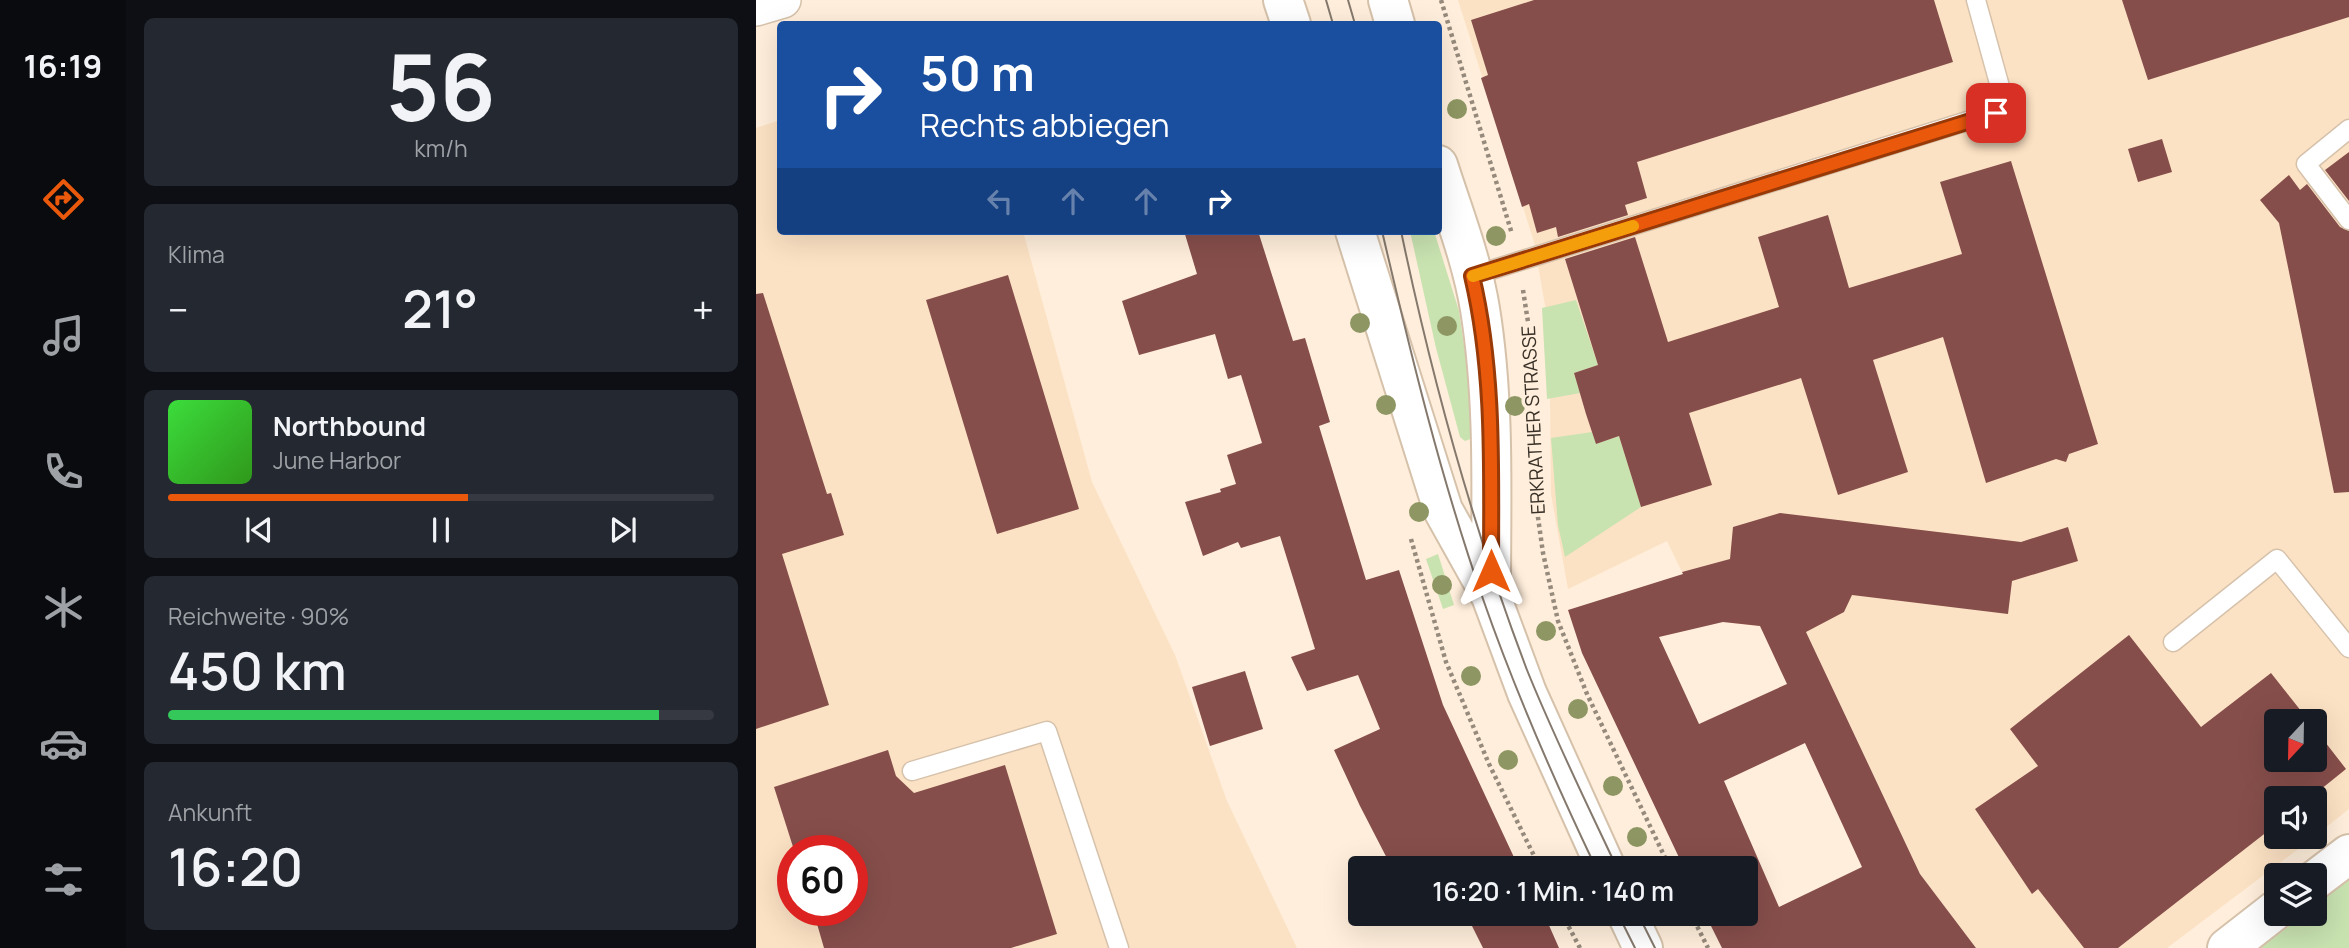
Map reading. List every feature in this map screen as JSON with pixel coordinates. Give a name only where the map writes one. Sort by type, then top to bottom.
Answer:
[{"type":"main road","points":[[1283,0],[1290,21]]},
{"type":"main road","points":[[1388,0],[1394,21]]},
{"type":"main road","points":[[1442,178],[1480,307],[1488,367],[1492,597]]},
{"type":"main road","points":[[1356,235],[1443,510],[1492,597],[1527,693],[1601,856]]},
{"type":"main road","points":[[2327,871],[2349,854]]},
{"type":"main road","points":[[2227,948],[2264,919]]},
{"type":"main road","points":[[1633,926],[1643,948]]},
{"type":"street","points":[[756,8],[783,0]]},
{"type":"lane","points":[[1472,276],[1996,113],[2002,94],[1976,0]]},
{"type":"lane","points":[[2349,129],[2305,164],[2349,220]]},
{"type":"lane","points":[[2173,642],[2277,559],[2349,648]]},
{"type":"lane","points":[[912,771],[1048,731],[1119,948]]},
{"type":"path","name":"ERKRATHER STRASSE","points":[[1441,0],[1519,261],[1528,322],[1531,391]]},
{"type":"path","name":"ERKRATHER STRASSE","points":[[1532,480],[1543,553],[1558,621],[1587,694],[1664,856]]},
{"type":"path","points":[[1568,926],[1580,948]]},
{"type":"path","points":[[1697,926],[1708,948]]},
{"type":"shaded area","points":[[1458,0],[2349,0],[2349,809],[2327,826],[2327,786],[2264,786],[2264,849],[2298,849],[2280,863],[2264,863],[2264,875],[2167,948],[1976,948],[1920,874],[1806,632],[1723,622],[1729,560],[1682,572],[1667,541],[1568,589],[1551,494],[1546,311],[1534,242]]},
{"type":"shaded area","points":[[777,121],[777,235],[1024,235],[1092,482],[1175,655],[1227,801],[1297,948],[756,948],[756,128]]},
{"type":"green space","points":[[1411,235],[1435,235],[1459,311],[1470,387],[1471,434],[1470,439],[1465,441],[1460,437],[1436,348]]},
{"type":"green space","points":[[1576,300],[1598,365],[1574,373],[1580,393],[1547,399],[1542,308]]},
{"type":"green space","points":[[1592,432],[1596,444],[1619,436],[1641,507],[1565,557],[1558,525],[1551,438]]},
{"type":"green space","points":[[1438,554],[1454,605],[1443,609],[1426,559]]},
{"type":"green space","points":[[2349,879],[2349,948],[2260,948],[2289,926],[2327,926],[2327,896]]},
{"type":"building","points":[[1534,0],[1934,0],[1953,62],[1637,162],[1647,198],[1625,205],[1628,215],[1558,237],[1556,227],[1537,233],[1529,204],[1522,207],[1481,78],[1488,75],[1471,20]]},
{"type":"building","points":[[2122,0],[2349,0],[2349,17],[2148,80]]},
{"type":"building","points":[[2162,139],[2172,172],[2138,182],[2128,149]]},
{"type":"building","points":[[2349,152],[2349,201],[2325,170]]},
{"type":"building","points":[[2011,161],[2098,444],[2069,454],[2066,462],[2056,459],[1986,483],[1943,337],[1873,360],[1908,472],[1838,495],[1801,378],[1689,413],[1712,485],[1641,507],[1619,436],[1596,444],[1586,414],[1574,373],[1598,365],[1565,259],[1635,237],[1668,342],[1779,307],[1758,237],[1828,215],[1849,288],[1962,254],[1940,182]]},
{"type":"building","points":[[2289,175],[2300,190],[2307,184],[2340,227],[2349,231],[2349,492],[2334,493],[2279,223],[2260,200]]},
{"type":"building","points":[[1185,235],[1259,235],[1293,341],[1305,338],[1330,422],[1319,426],[1366,580],[1399,570],[1443,705],[1513,856],[1386,856],[1334,750],[1380,729],[1358,675],[1307,691],[1291,657],[1315,649],[1280,536],[1241,548],[1238,542],[1203,556],[1185,502],[1221,492],[1220,489],[1236,484],[1227,455],[1262,443],[1241,375],[1228,379],[1215,334],[1139,355],[1122,301],[1197,274]]},
{"type":"building","points":[[1008,275],[1079,509],[997,534],[926,300]]},
{"type":"building","points":[[763,293],[827,494],[831,493],[844,535],[782,554],[829,705],[756,729],[756,294]]},
{"type":"building","points":[[1780,513],[2021,542],[2068,527],[2078,561],[2012,581],[2008,614],[1852,595],[1844,612],[1806,632],[1920,874],[1976,948],[1722,948],[1711,926],[1758,926],[1758,859],[1779,907],[1862,867],[1805,743],[1724,781],[1757,856],[1678,856],[1582,653],[1568,610],[1730,559],[1733,527]],"holes":[[[1723,622],[1760,626],[1787,684],[1699,724],[1659,637]]]},
{"type":"building","points":[[2129,635],[2201,727],[2271,673],[2300,709],[2264,709],[2264,772],[2328,772],[2328,746],[2346,769],[2325,786],[2264,786],[2264,834],[2118,948],[2084,948],[2038,889],[2032,894],[1975,809],[2038,766],[2010,729]]},
{"type":"building","points":[[1245,671],[1263,729],[1210,746],[1192,687]]},
{"type":"building","points":[[888,750],[896,776],[914,793],[1005,765],[1057,934],[1011,948],[824,948],[818,926],[868,926],[868,835],[789,835],[774,787]]},
{"type":"building","points":[[1472,926],[1549,926],[1559,948],[1483,948]]},
{"type":"tram line","points":[[1326,0],[1332,21]]},
{"type":"tram line","points":[[1348,0],[1354,21]]},
{"type":"tram line","points":[[1383,235],[1428,416],[1468,554],[1522,701],[1590,856]]},
{"type":"tram line","points":[[1402,235],[1455,453],[1507,616],[1537,695],[1611,856]]},
{"type":"tram line","points":[[1624,926],[1635,948]]},
{"type":"tram line","points":[[1644,926],[1655,948]]},
{"type":"slow traffic","points":[[1473,276],[1633,226]]},
{"type":"route","points":[[1491,571],[1491,420],[1488,367],[1480,307],[1472,276],[1996,113]]}]
